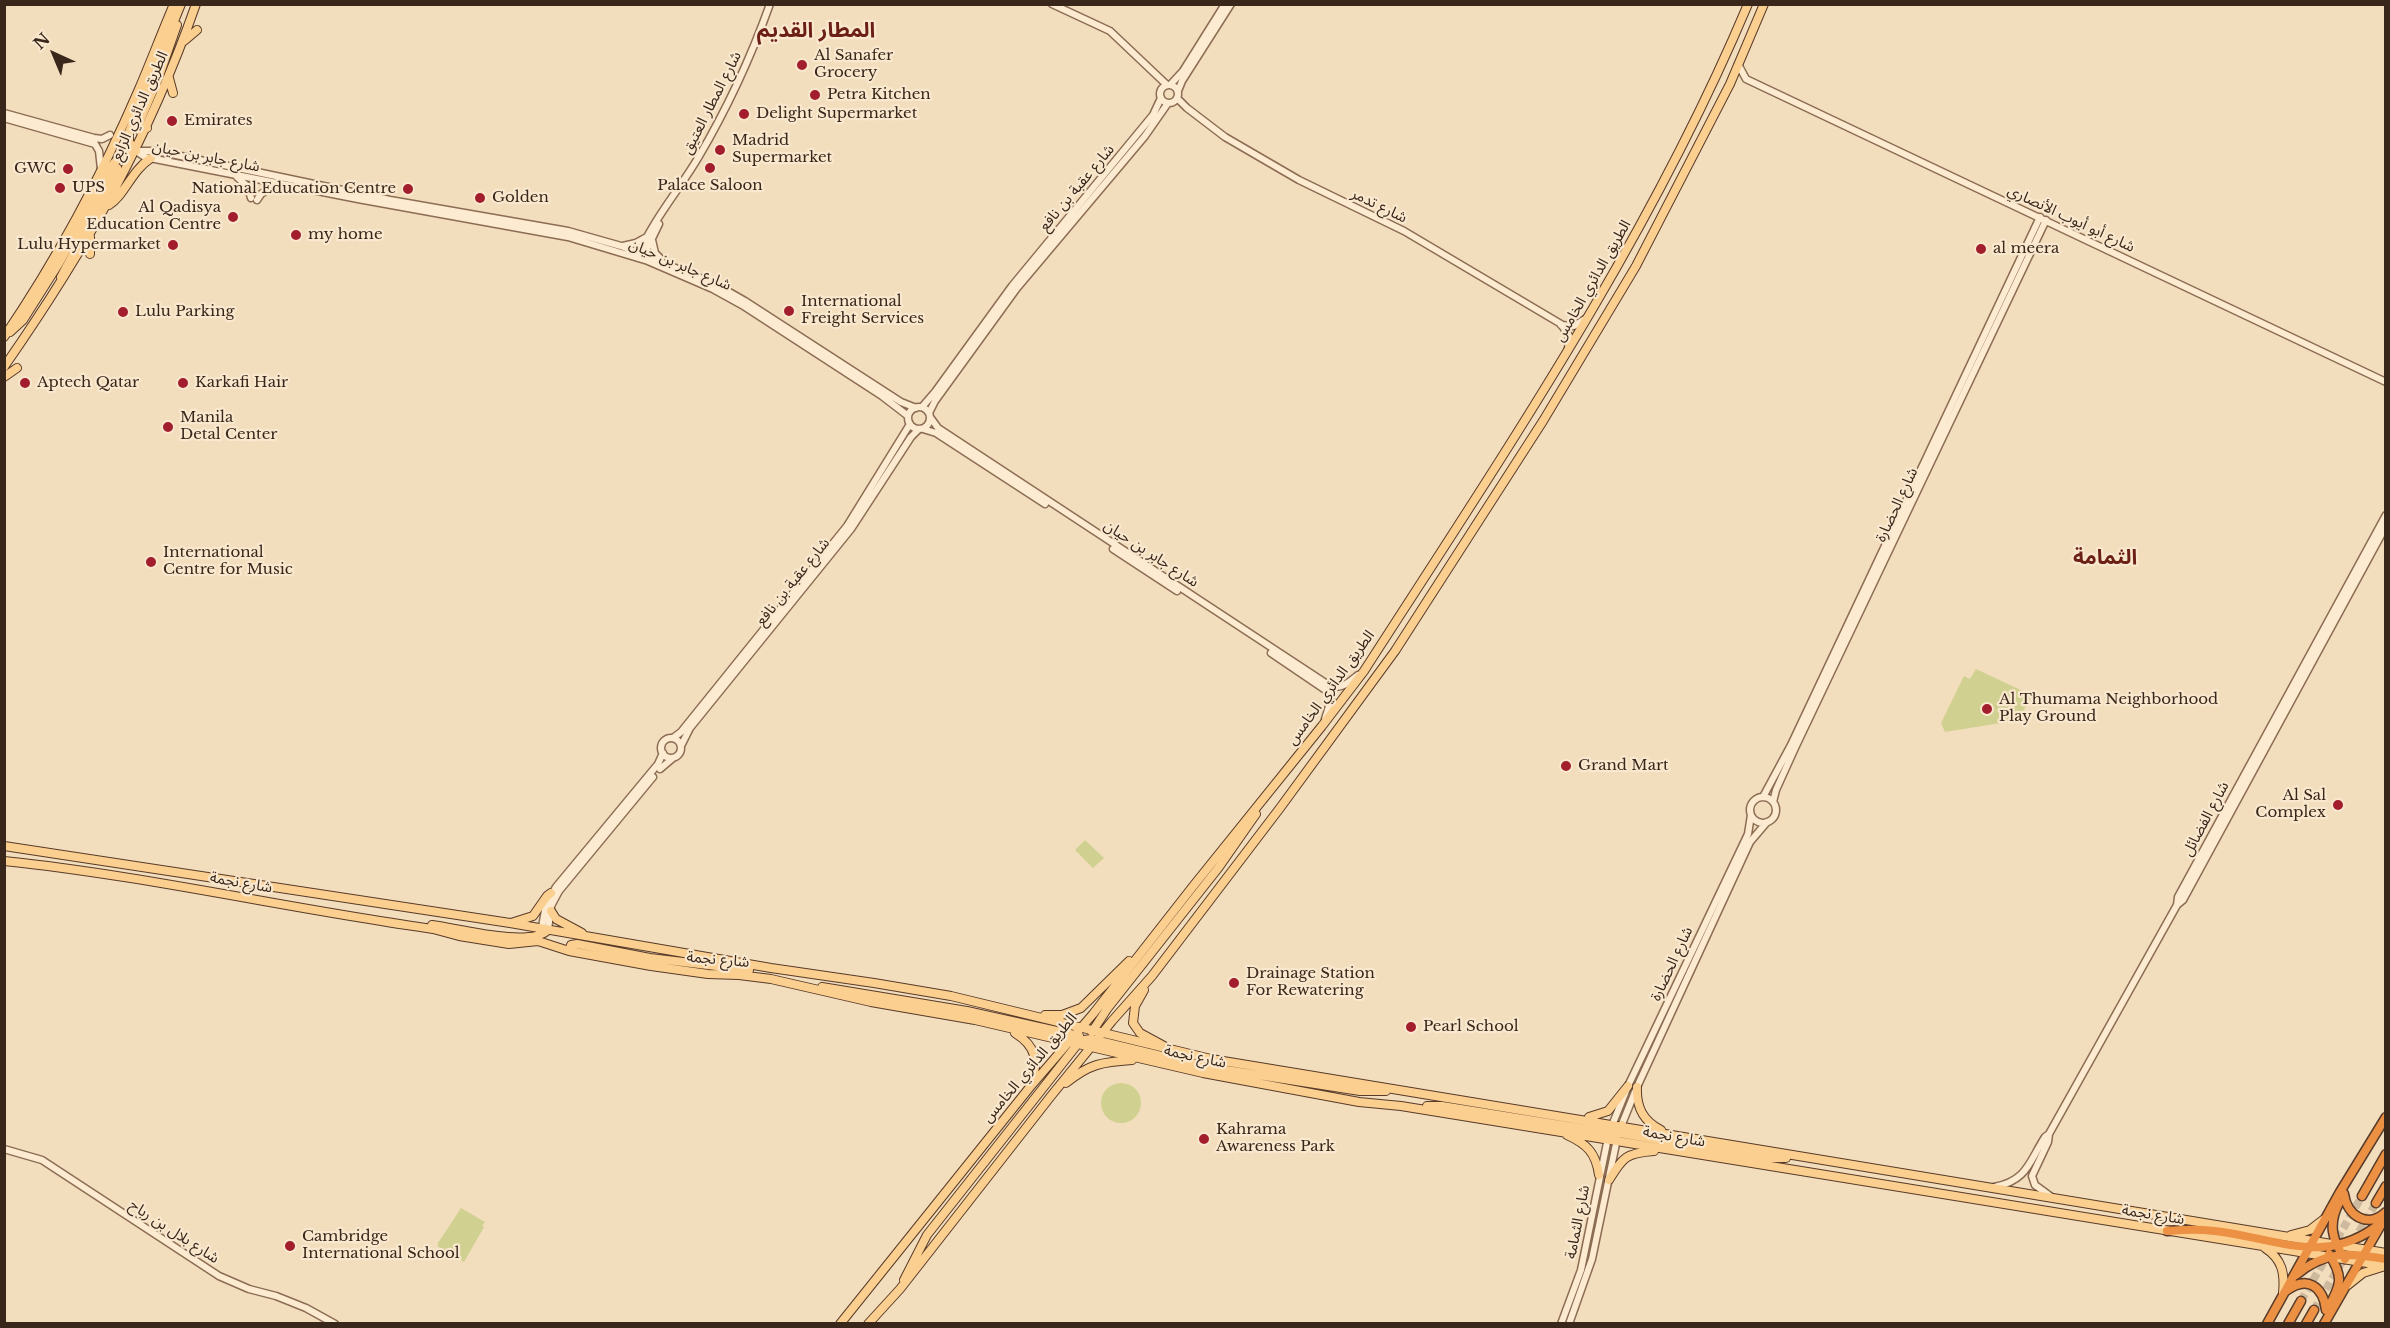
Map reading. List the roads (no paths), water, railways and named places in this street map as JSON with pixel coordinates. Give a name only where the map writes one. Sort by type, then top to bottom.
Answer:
[{"type":"highway","points":[[2267,1323],[2324,1219],[2385,1117]]},
{"type":"highway","points":[[2362,1196],[2385,1154]]},
{"type":"highway","points":[[2341,1253],[2331,1231],[2332,1224],[2362,1157]]},
{"type":"highway","points":[[2376,1203],[2385,1186]]},
{"type":"highway","points":[[2344,1194],[2349,1211],[2359,1218],[2375,1219],[2385,1212]]},
{"type":"highway","points":[[2291,1280],[2311,1264],[2341,1253],[2384,1219]]},
{"type":"highway","points":[[2322,1323],[2347,1286],[2384,1219]]},
{"type":"highway","points":[[2167,1231],[2204,1230],[2309,1247],[2324,1246],[2341,1253],[2385,1259]]},
{"type":"highway","points":[[2322,1323],[2340,1280],[2338,1270],[2324,1246]]},
{"type":"highway","points":[[2283,1293],[2297,1284],[2311,1285],[2321,1292],[2326,1310]]},
{"type":"highway","points":[[2288,1323],[2301,1301]]},
{"type":"highway","points":[[2306,1323],[2314,1310]]},
{"type":"main road","name":"الطريق الدائري الرابع","points":[[5,333],[19,315],[101,169],[140,88],[174,4]]},
{"type":"main road","points":[[136,151],[130,146],[129,132],[181,4]]},
{"type":"main road","name":"الطريق الدائري الرابع","points":[[4,367],[59,287],[108,206],[169,78],[196,4]]},
{"type":"main road","name":"الطريق الدائري الخامس","points":[[900,1289],[927,1234],[1079,1037],[1138,955],[1322,726],[1364,670],[1591,314],[1666,180],[1748,4]]},
{"type":"main road","name":"الطريق الدائري الخامس","points":[[1104,1033],[1152,976],[1280,808],[1395,651],[1543,421],[1656,230],[1730,84],[1764,4]]},
{"type":"main road","points":[[147,128],[140,130],[137,127],[172,43],[176,31],[177,15]]},
{"type":"main road","points":[[183,41],[197,30]]},
{"type":"main road","points":[[169,78],[173,93]]},
{"type":"main road","points":[[5,333],[17,327],[29,310],[77,231],[111,167],[125,152],[136,151]]},
{"type":"main road","points":[[108,206],[118,198],[130,178],[151,158]]},
{"type":"main road","points":[[59,287],[63,271],[117,173],[117,168],[111,167]]},
{"type":"main road","points":[[90,237],[90,254]]},
{"type":"main road","points":[[4,377],[17,368]]},
{"type":"main road","points":[[868,1323],[900,1289],[968,1206],[1091,1048],[1093,1036],[1107,1009],[1243,836],[1265,797]]},
{"type":"main road","name":"شارع نجمة","points":[[4,846],[512,924],[543,934],[594,938],[951,996],[1034,1016],[1079,1037],[1091,1048],[1286,1090],[1557,1131],[1615,1134],[1668,1133],[2286,1236],[2331,1257]]},
{"type":"main road","name":"شارع نجمة","points":[[4,861],[160,883],[509,944],[543,934],[569,951],[651,966],[708,974],[754,976],[809,986],[838,995],[946,1014],[1068,1043],[1079,1037],[1093,1036],[1207,1067],[1360,1091],[1408,1090]]},
{"type":"main road","points":[[512,924],[533,916],[551,893]]},
{"type":"main road","points":[[551,911],[560,922],[594,938]]},
{"type":"main road","points":[[348,916],[355,914],[511,937],[543,934]]},
{"type":"main road","points":[[468,930],[474,928],[511,933],[517,928],[512,924]]},
{"type":"main road","points":[[569,951],[571,945],[577,944],[650,958],[732,968],[771,968]]},
{"type":"main road","points":[[1034,1016],[1062,1015],[1078,1010],[1091,1000],[1114,974],[1138,955]]},
{"type":"main road","points":[[1152,976],[1138,1001],[1133,1023],[1140,1033],[1171,1050]]},
{"type":"main road","points":[[809,986],[967,1011],[1079,1037],[1104,1033]]},
{"type":"main road","points":[[1009,1029],[1026,1040],[1035,1054],[1036,1070],[1030,1087]]},
{"type":"main road","name":"شارع نجمة","points":[[1104,1033],[1211,1059],[1612,1124],[1615,1134]]},
{"type":"main road","name":"الطريق الدائري الخامس","points":[[840,1323],[1068,1043]]},
{"type":"main road","points":[[1052,1096],[1081,1071],[1095,1064],[1142,1060]]},
{"type":"main road","points":[[1578,1118],[1597,1116],[1608,1111],[1628,1086]]},
{"type":"main road","points":[[1637,1087],[1637,1099],[1643,1117],[1656,1128],[1668,1133]]},
{"type":"main road","points":[[1401,1106],[1442,1106],[1769,1158],[1812,1158]]},
{"type":"main road","points":[[1557,1131],[1580,1142],[1590,1150],[1596,1159],[1599,1175]]},
{"type":"main road","name":"شارع نجمة","points":[[1615,1134],[1666,1150],[1895,1185],[2261,1246],[2309,1247]]},
{"type":"main road","points":[[1609,1180],[1628,1155],[1666,1150]]},
{"type":"main road","points":[[2286,1236],[2304,1233],[2324,1219]]},
{"type":"main road","points":[[2261,1246],[2274,1255],[2282,1265],[2283,1293]]},
{"type":"main road","points":[[2363,1256],[2385,1253]]},
{"type":"main road","points":[[2363,1256],[2385,1267]]},
{"type":"main road","points":[[2347,1286],[2363,1273],[2385,1267]]},
{"type":"street","name":"شارع المطار العتيق","points":[[641,256],[667,207],[718,122],[751,54],[770,4]]},
{"type":"street","points":[[1052,4],[1110,31],[1168,85],[1174,98]]},
{"type":"street","points":[[1161,94],[1183,71],[1225,4]]},
{"type":"street","name":"شارع عقبة بن نافع","points":[[681,746],[690,728],[851,529],[911,437],[929,424],[935,400],[1017,288],[1145,136],[1174,98],[1182,81],[1231,4]]},
{"type":"street","points":[[1730,84],[1746,79],[1738,64]]},
{"type":"street","points":[[1155,75],[1161,94]]},
{"type":"street","name":"شارع أبو أيوب الأنصاري","points":[[1746,79],[2385,382]]},
{"type":"street","points":[[1161,94],[1174,98]]},
{"type":"street","name":"شارع عقبة بن نافع","points":[[673,738],[681,732],[847,526],[909,420],[919,407],[935,393],[1012,285],[1153,116],[1161,94]]},
{"type":"street","name":"شارع تدمر","points":[[1174,98],[1226,137],[1299,180],[1404,231],[1561,324]]},
{"type":"street","points":[[4,113],[94,138],[102,139],[110,135]]},
{"type":"street","points":[[4,118],[95,144],[99,151],[101,169]]},
{"type":"street","name":"شارع جابر بن حيان","points":[[136,151],[142,156],[277,184],[525,226],[568,231],[621,246],[713,289],[742,305],[882,396],[921,429],[936,433],[1325,688],[1331,700],[1322,726]]},
{"type":"street","name":"شارع جابر بن حيان","points":[[136,151],[157,151],[525,226],[664,262],[715,284],[901,402],[919,407],[930,415],[938,428],[1327,684],[1335,688],[1341,687],[1364,670]]},
{"type":"street","points":[[234,175],[248,187],[254,199],[277,184]]},
{"type":"street","name":"شارع الحضارة","points":[[1763,797],[1791,745],[2043,219]]},
{"type":"street","name":"شارع الحضارة","points":[[1773,802],[1795,748],[2043,219]]},
{"type":"street","points":[[621,246],[650,238],[655,253],[664,262]]},
{"type":"street","points":[[1561,324],[1577,325],[1591,314]]},
{"type":"street","points":[[1561,324],[1568,334],[1568,351]]},
{"type":"street","name":"شارع الفضائل","points":[[1991,1188],[2010,1184],[2018,1178],[2049,1134],[2177,905],[2178,897],[2241,786],[2240,782],[2270,725],[2385,515]]},
{"type":"street","points":[[2177,905],[2183,900],[2212,845],[2226,812],[2264,749],[2385,526]]},
{"type":"street","points":[[2264,749],[2272,728],[2270,725]]},
{"type":"street","points":[[673,738],[681,746],[678,756],[663,764],[612,829],[566,881],[557,895],[543,934],[546,904],[551,893],[658,764],[665,740],[673,738]]},
{"type":"street","points":[[663,753],[673,758]]},
{"type":"street","points":[[1763,797],[1773,802],[1775,813],[1767,822],[1758,821],[1752,814],[1752,803],[1763,797]]},
{"type":"street","name":"شارع الحضارة","points":[[1612,1124],[1748,834],[1752,814]]},
{"type":"street","name":"شارع الحضارة","points":[[1615,1134],[1750,842],[1767,822]]},
{"type":"street","name":"شارع الثمامة","points":[[1561,1323],[1581,1270],[1599,1175],[1615,1134]]},
{"type":"street","name":"شارع الثمامة","points":[[1569,1323],[1592,1259],[1609,1180],[1615,1134]]},
{"type":"street","name":"شارع الفضائل","points":[[2049,1134],[2048,1142],[2032,1176],[2035,1185],[2053,1198]]},
{"type":"street","name":"شارع بلال بن رباح","points":[[4,1149],[42,1160],[219,1276],[249,1289],[276,1296],[335,1323]]},
{"type":"tunnel","points":[[2301,1301],[2362,1196]]},
{"type":"tunnel","points":[[2353,1242],[2376,1203]]},
{"type":"tunnel","points":[[2314,1310],[2347,1253]]},
{"type":"place","name":"Al Sanafer Grocery","points":[[802,65]]},
{"type":"place","name":"Petra Kitchen","points":[[815,95]]},
{"type":"place","name":"Delight Supermarket","points":[[744,114]]},
{"type":"place","name":"Emirates","points":[[172,121]]},
{"type":"place","name":"Madrid Supermarket","points":[[720,150]]},
{"type":"place","name":"Palace Saloon","points":[[710,168]]},
{"type":"place","name":"GWC","points":[[68,169]]},
{"type":"place","name":"UPS","points":[[60,188]]},
{"type":"place","name":"National Education Centre","points":[[408,189]]},
{"type":"place","name":"Golden","points":[[480,198]]},
{"type":"place","name":"Al Qadisya Education Centre","points":[[233,217]]},
{"type":"place","name":"my home","points":[[296,235]]},
{"type":"place","name":"Lulu Hypermarket","points":[[173,245]]},
{"type":"place","name":"al meera","points":[[1981,249]]},
{"type":"place","name":"International Freight Services","points":[[789,311]]},
{"type":"place","name":"Lulu Parking","points":[[123,312]]},
{"type":"place","name":"Aptech Qatar","points":[[25,383]]},
{"type":"place","name":"Karkafi Hair","points":[[183,383]]},
{"type":"place","name":"Manila Detal Center","points":[[168,427]]},
{"type":"place","name":"International Centre for Music","points":[[151,562]]},
{"type":"place","name":"Al Thumama Neighborhood Play Ground","points":[[1987,709]]},
{"type":"place","name":"Grand Mart","points":[[1566,766]]},
{"type":"place","name":"Al Sal Complex","points":[[2338,805]]},
{"type":"place","name":"Drainage Station For Rewatering","points":[[1234,983]]},
{"type":"place","name":"Pearl School","points":[[1411,1027]]},
{"type":"place","name":"Kahrama Awareness Park","points":[[1204,1139]]},
{"type":"place","name":"Cambridge International School","points":[[290,1246]]},
{"type":"district","name":"المطار القديم","points":[[816,31]]},
{"type":"district","name":"الثمامة","points":[[2105,558]]}]
